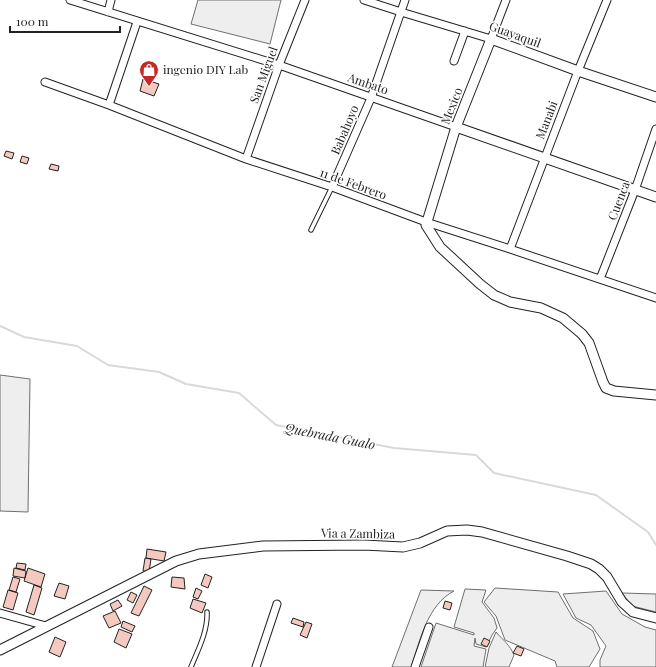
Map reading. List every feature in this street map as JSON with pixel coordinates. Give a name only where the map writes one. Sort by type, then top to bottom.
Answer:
[{"type":"street","name":"Ambato","points":[[70,0],[279,65],[656,197]]},
{"type":"street","points":[[108,12],[111,0]]},
{"type":"street","name":"San Miguel","points":[[246,159],[279,65],[305,0]]},
{"type":"street","name":"Guayaquil","points":[[364,0],[491,39],[578,71],[656,97]]},
{"type":"street","name":"Babahoyo","points":[[332,187],[371,98],[405,0]]},
{"type":"street","name":"Mexico","points":[[426,222],[456,127],[506,0]]},
{"type":"street","name":"Manabi","points":[[510,249],[606,0]]},
{"type":"street","points":[[109,105],[137,22]]},
{"type":"street","points":[[454,61],[464,31]]},
{"type":"street","name":"11 de Febrero","points":[[45,82],[109,105],[246,159],[332,187],[426,222],[656,298]]},
{"type":"street","name":"Cuenca","points":[[600,279],[635,190],[656,129]]},
{"type":"street","points":[[426,222],[426,225],[440,247],[494,295],[510,302],[541,308],[563,318],[582,334],[589,343],[606,388],[614,391],[656,395]]},
{"type":"street","name":"Via a Zambiza","points":[[0,650],[176,561],[198,554],[263,546],[364,545],[403,547],[420,543],[447,531],[457,530],[482,532],[591,564],[607,577],[622,602],[633,612],[656,618]]},
{"type":"street","points":[[256,667],[277,604]]},
{"type":"street","points":[[0,613],[46,626]]},
{"type":"street","points":[[415,667],[429,626]]},
{"type":"lane","points":[[311,230],[332,187]]},
{"type":"lane","points":[[191,667],[204,632],[207,612]]},
{"type":"shaded area","points":[[198,0],[281,0],[270,44],[191,24]]},
{"type":"shaded area","points":[[0,375],[30,379],[28,512],[0,511]]},
{"type":"shaded area","points":[[495,588],[558,592],[573,618],[593,631],[600,649],[589,667],[557,667],[555,661],[505,640],[496,616],[484,602]]},
{"type":"shaded area","points":[[465,589],[486,590],[482,602],[494,618],[497,628],[486,647],[476,644],[475,638],[474,646],[486,649],[483,667],[421,667],[436,623],[474,635],[474,633],[454,627]]},
{"type":"shaded area","points":[[421,590],[454,591],[437,605],[431,614],[421,635],[411,667],[392,667]]},
{"type":"shaded area","points":[[606,591],[622,614],[645,627],[656,630],[656,667],[600,667],[600,660],[606,646],[591,625],[576,618],[563,594]]},
{"type":"shaded area","points":[[622,593],[656,594],[656,612],[632,606]]},
{"type":"shaded area","points":[[496,632],[508,645],[514,655],[509,667],[485,667],[489,648]]},
{"type":"building","name":"ingenio DIY Lab","points":[[143,79],[159,84],[154,96],[140,91]]},
{"type":"building","points":[[6,151],[14,153],[12,159],[4,156]]},
{"type":"building","points":[[22,156],[29,158],[27,164],[20,162]]},
{"type":"building","points":[[51,164],[59,166],[58,171],[49,169]]},
{"type":"building","points":[[147,549],[166,552],[164,561],[146,558]]},
{"type":"building","points":[[145,558],[151,559],[149,572],[143,571]]},
{"type":"building","points":[[17,563],[26,564],[25,570],[16,568]]},
{"type":"building","points":[[14,568],[26,571],[25,578],[13,576]]},
{"type":"building","points":[[28,568],[45,574],[41,587],[24,581]]},
{"type":"building","points":[[205,574],[212,577],[208,588],[201,585]]},
{"type":"building","points":[[13,577],[20,579],[16,592],[9,590]]},
{"type":"building","points":[[172,577],[184,578],[185,589],[171,587]]},
{"type":"building","points":[[59,583],[69,586],[65,599],[54,596]]},
{"type":"building","points":[[34,585],[42,588],[34,615],[26,612]]},
{"type":"building","points":[[144,586],[152,590],[139,616],[131,613]]},
{"type":"building","points":[[196,588],[202,591],[198,599],[193,597]]},
{"type":"building","points":[[8,590],[18,593],[13,610],[3,607]]},
{"type":"building","points":[[131,592],[137,595],[133,603],[127,600]]},
{"type":"building","points":[[193,599],[206,603],[202,613],[190,608]]},
{"type":"building","points":[[118,600],[122,606],[113,611],[110,604]]},
{"type":"building","points":[[445,601],[452,603],[450,610],[443,608]]},
{"type":"building","points":[[115,611],[121,623],[109,628],[103,616]]},
{"type":"building","points":[[293,618],[304,622],[303,627],[291,623]]},
{"type":"building","points":[[123,621],[135,626],[132,632],[121,627]]},
{"type":"building","points":[[306,622],[312,624],[307,638],[300,635]]},
{"type":"building","points":[[119,629],[132,634],[126,648],[114,642]]},
{"type":"building","points":[[55,637],[66,642],[60,657],[49,652]]},
{"type":"building","points":[[484,638],[490,641],[487,647],[481,644]]},
{"type":"building","points":[[517,646],[524,649],[521,656],[513,653]]},
{"type":"waterway","name":"Quebrada Gualo","points":[[0,326],[24,337],[77,346],[108,365],[159,372],[186,384],[239,393],[276,425],[394,448],[476,455],[494,473],[596,495],[648,532],[656,545]]},
{"type":"place","name":"ingenio DIY Lab","points":[[149,87]]}]
